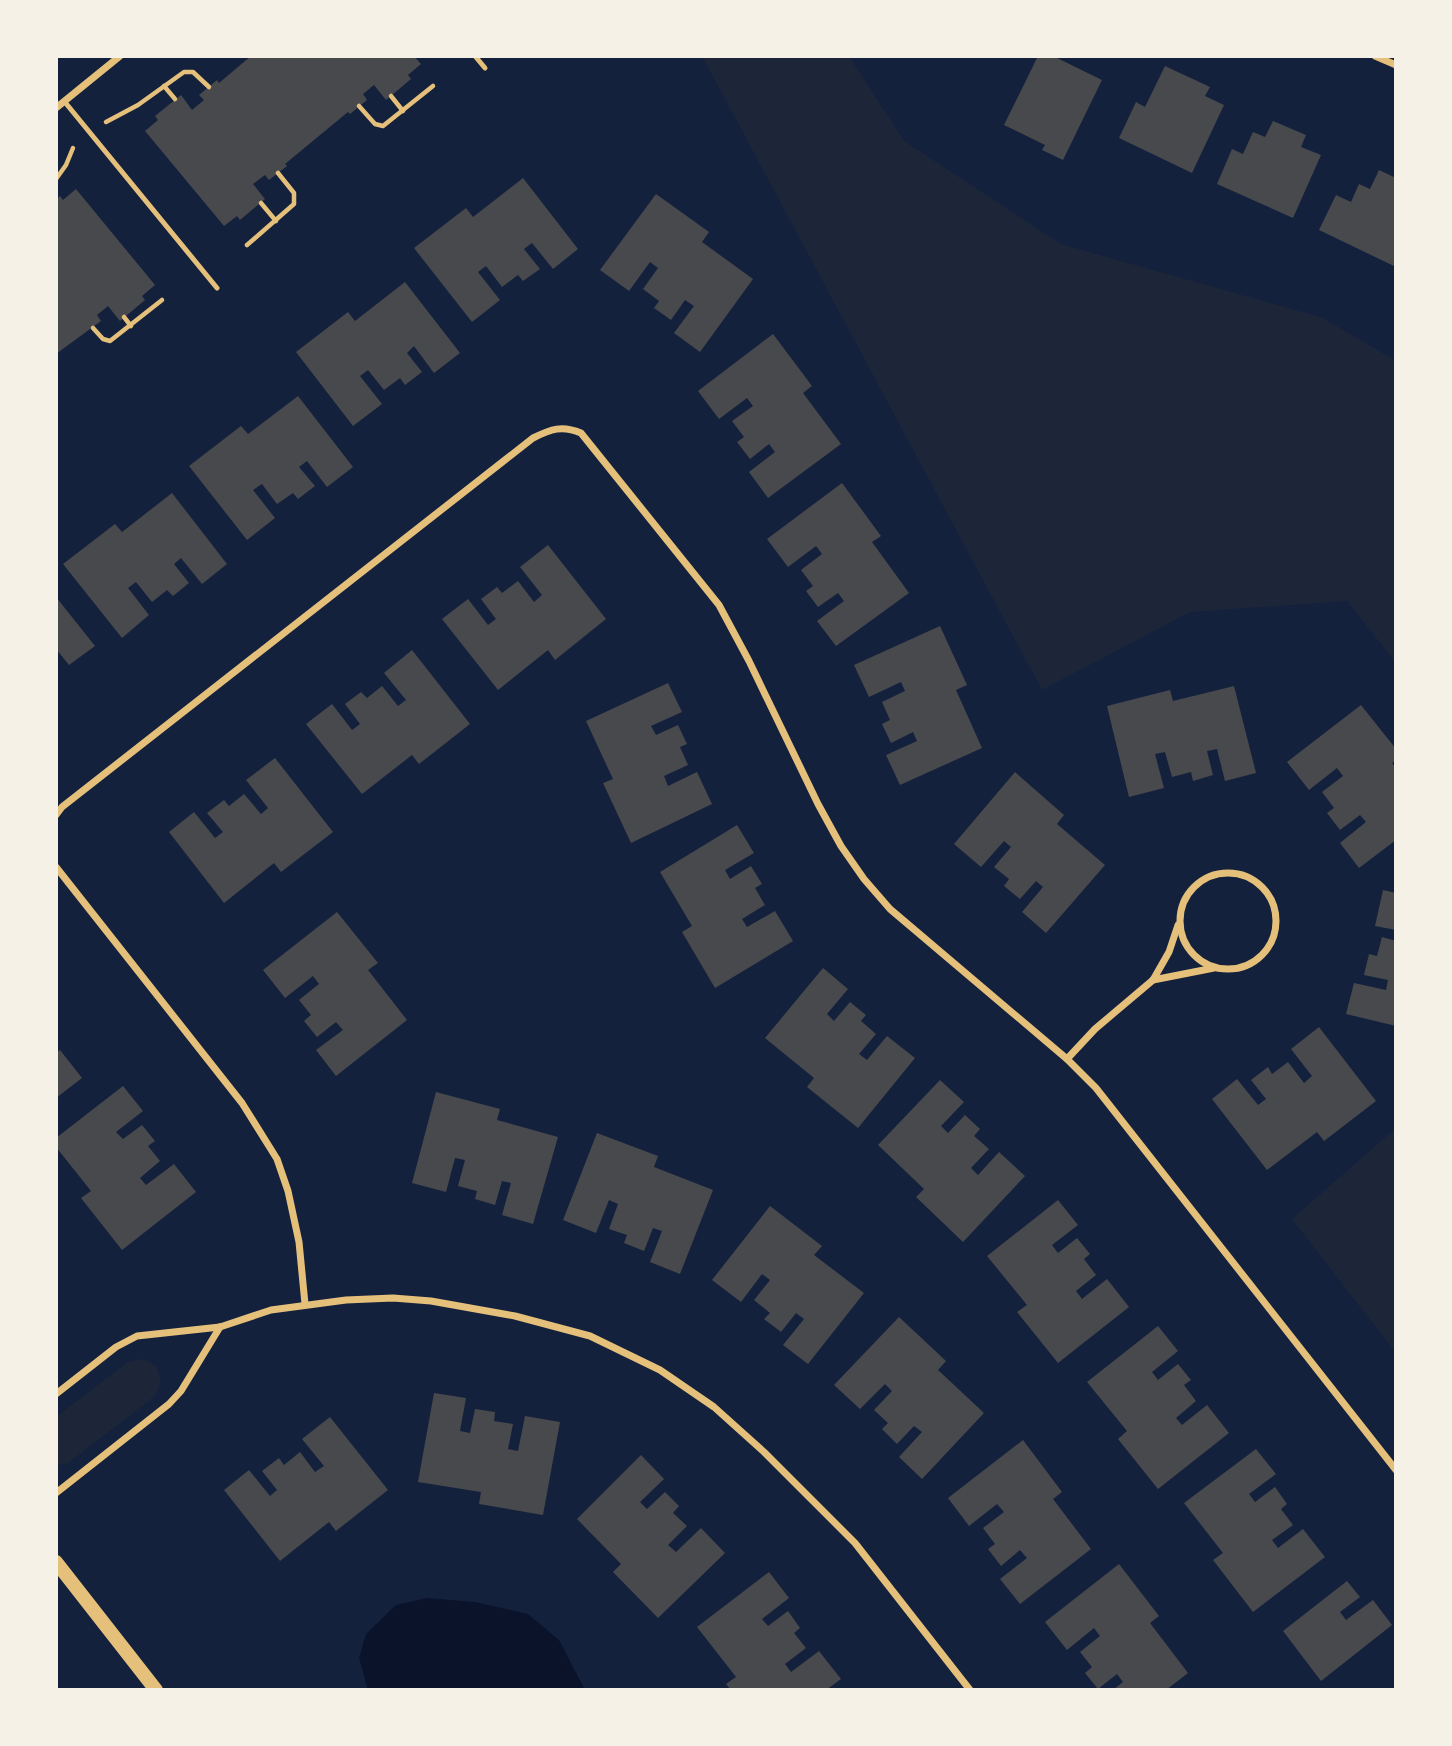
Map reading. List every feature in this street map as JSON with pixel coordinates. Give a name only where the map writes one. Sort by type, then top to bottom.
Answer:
[{"type":"main road","points":[[56,1562],[156,1690]]},
{"type":"street","points":[[56,108],[120,56]]},
{"type":"street","points":[[1375,56],[1396,65]]},
{"type":"street","points":[[56,814],[533,438],[549,430],[566,427],[580,433],[592,444],[719,606],[818,804],[841,846],[864,879],[890,909],[1067,1059],[1096,1088],[1396,1470]]},
{"type":"street","points":[[56,867],[242,1103],[277,1159],[288,1191],[299,1242],[305,1304]]},
{"type":"street","points":[[1067,1059],[1095,1029],[1153,980],[1169,951],[1189,891],[1216,874],[1231,873],[1247,877],[1260,885],[1270,898],[1275,913],[1275,928],[1265,950],[1247,965],[1153,980]]},
{"type":"street","points":[[1179,922],[1189,951],[1201,962],[1216,968]]},
{"type":"street","points":[[56,1394],[116,1347],[137,1336],[220,1327],[271,1310],[305,1304],[393,1298],[431,1301],[515,1316],[590,1336],[660,1370],[714,1407],[855,1543],[971,1690]]},
{"type":"street","points":[[56,1493],[169,1404],[181,1391],[220,1327]]},
{"type":"lane","points":[[475,56],[485,68]]},
{"type":"lane","points":[[64,101],[217,288]]},
{"type":"path","points":[[105,122],[138,105],[179,74],[189,71],[198,75],[209,87]]},
{"type":"path","points":[[164,86],[175,99]]},
{"type":"path","points":[[359,106],[378,126],[389,123],[433,86]]},
{"type":"path","points":[[391,96],[404,111]]},
{"type":"path","points":[[56,179],[73,148]]},
{"type":"path","points":[[247,245],[291,208],[296,197],[278,173]]},
{"type":"path","points":[[261,203],[276,221]]},
{"type":"path","points":[[93,328],[106,341],[114,339],[162,300]]},
{"type":"path","points":[[124,317],[131,326]]},
{"type":"shaded area","points":[[702,56],[849,56],[904,141],[1061,244],[1323,318],[1396,361],[1396,663],[1347,601],[1190,612],[1042,690]]},
{"type":"shaded area","points":[[1396,1128],[1396,1353],[1292,1219]]},
{"type":"shaded area","points":[[143,1359],[156,1366],[161,1381],[155,1396],[68,1463],[56,1465],[56,1417],[128,1362]]},
{"type":"shaded area","points":[[427,1598],[475,1602],[528,1614],[559,1640],[585,1690],[368,1690],[359,1658],[366,1634],[396,1605]]},
{"type":"building","points":[[251,56],[414,56],[421,64],[408,75],[411,79],[386,100],[374,85],[363,94],[367,100],[350,114],[348,112],[285,164],[287,166],[269,180],[265,175],[253,184],[265,199],[240,220],[237,216],[224,226],[145,131],[158,120],[155,116],[181,95],[192,110],[204,100],[199,95],[217,80],[219,83]]},
{"type":"building","points":[[1038,56],[1053,56],[1102,80],[1063,160],[1042,150],[1045,145],[1004,125]]},
{"type":"building","points":[[1165,66],[1210,87],[1205,96],[1224,105],[1192,173],[1119,138],[1136,102],[1145,107]]},
{"type":"building","points":[[1273,121],[1306,135],[1301,147],[1321,155],[1293,218],[1217,184],[1232,149],[1243,154],[1253,132],[1265,137]]},
{"type":"building","points":[[1379,170],[1396,178],[1396,267],[1319,230],[1336,195],[1351,202],[1359,184],[1370,189]]},
{"type":"building","points":[[523,178],[578,249],[553,269],[532,243],[524,249],[540,269],[523,281],[518,275],[502,287],[486,266],[478,272],[500,300],[472,322],[414,248],[466,208],[473,217]]},
{"type":"building","points":[[76,189],[155,285],[142,296],[145,300],[120,321],[108,306],[97,315],[101,321],[56,354],[56,200],[60,196],[63,200]]},
{"type":"building","points":[[656,194],[709,232],[702,242],[753,279],[700,352],[674,333],[694,306],[685,300],[671,320],[654,308],[659,301],[643,289],[658,268],[650,262],[629,291],[600,270]]},
{"type":"building","points":[[405,282],[460,353],[434,373],[414,346],[407,353],[422,372],[405,385],[400,378],[384,390],[368,370],[360,376],[382,404],[353,426],[296,352],[348,312],[355,321]]},
{"type":"building","points":[[773,334],[812,386],[803,393],[841,444],[768,498],[749,472],[775,452],[769,444],[750,459],[737,442],[744,437],[732,421],[753,406],[747,398],[719,419],[698,391]]},
{"type":"building","points":[[298,396],[353,467],[327,487],[307,461],[299,467],[315,486],[298,499],[293,493],[277,504],[262,484],[253,490],[275,518],[247,540],[189,466],[241,426],[248,434]]},
{"type":"building","points":[[842,483],[881,536],[872,542],[909,593],[836,646],[817,621],[844,601],[838,593],[818,607],[806,591],[813,586],[801,570],[822,554],[816,546],[788,567],[767,539]]},
{"type":"building","points":[[172,493],[227,564],[202,584],[181,558],[174,564],[189,583],[173,596],[167,590],[152,602],[136,582],[128,588],[149,615],[122,638],[63,564],[115,524],[122,532]]},
{"type":"building","points":[[548,545],[606,619],[555,660],[548,650],[498,690],[442,619],[468,599],[488,625],[496,619],[481,599],[497,587],[502,593],[518,581],[534,602],[542,595],[520,567]]},
{"type":"building","points":[[56,597],[95,646],[69,665],[56,649]]},
{"type":"building","points":[[940,626],[967,685],[956,690],[982,748],[900,785],[886,755],[917,741],[913,732],[891,743],[882,724],[890,720],[882,702],[905,691],[901,682],[869,697],[854,665]]},
{"type":"building","points":[[412,650],[470,724],[419,764],[412,755],[362,794],[306,724],[332,704],[352,730],[360,724],[345,704],[361,692],[367,698],[382,686],[398,706],[406,700],[384,673]]},
{"type":"building","points":[[668,683],[682,712],[651,726],[656,735],[678,725],[687,744],[680,747],[688,765],[664,776],[668,786],[697,772],[712,804],[631,843],[603,783],[613,779],[586,721]]},
{"type":"building","points":[[1234,686],[1256,773],[1225,781],[1217,749],[1207,751],[1213,775],[1193,781],[1191,772],[1172,777],[1165,752],[1155,754],[1164,788],[1129,797],[1107,706],[1170,690],[1173,701]]},
{"type":"building","points":[[1361,705],[1396,749],[1396,760],[1392,763],[1396,768],[1396,840],[1359,868],[1340,843],[1366,822],[1360,815],[1340,830],[1327,813],[1334,808],[1322,792],[1343,776],[1337,768],[1309,790],[1287,762]]},
{"type":"building","points":[[275,758],[333,832],[281,872],[274,863],[224,903],[169,832],[194,812],[215,838],[223,832],[207,813],[224,800],[229,806],[244,794],[261,814],[268,808],[246,780]]},
{"type":"building","points":[[1015,772],[1064,815],[1057,824],[1105,865],[1046,933],[1022,912],[1043,887],[1036,881],[1020,899],[1004,886],[1009,879],[994,867],[1011,847],[1004,841],[981,867],[954,844]]},
{"type":"building","points":[[737,825],[754,853],[725,870],[730,879],[751,866],[762,884],[755,888],[765,905],[742,919],[747,927],[775,911],[793,941],[715,988],[682,932],[692,926],[660,872]]},
{"type":"building","points":[[1383,890],[1396,893],[1396,930],[1375,926]]},
{"type":"building","points":[[337,912],[378,963],[368,970],[407,1020],[336,1076],[316,1050],[343,1030],[336,1022],[317,1037],[304,1021],[311,1015],[299,1000],[319,984],[313,976],[285,998],[263,970]]},
{"type":"building","points":[[1382,937],[1396,941],[1396,1026],[1346,1014],[1354,983],[1386,990],[1388,980],[1364,975],[1369,954],[1377,956]]},
{"type":"building","points":[[823,968],[848,989],[827,1014],[834,1021],[850,1002],[866,1015],[861,1021],[876,1034],[859,1054],[867,1060],[887,1036],[915,1058],[858,1128],[807,1087],[814,1078],[765,1038]]},
{"type":"building","points":[[1319,1027],[1376,1101],[1324,1141],[1317,1132],[1267,1170],[1212,1099],[1237,1079],[1258,1105],[1266,1099],[1251,1080],[1268,1067],[1272,1074],[1288,1062],[1304,1083],[1312,1076],[1291,1049]]},
{"type":"building","points":[[60,1050],[82,1078],[56,1098],[56,1053]]},
{"type":"building","points":[[940,1080],[964,1102],[941,1126],[948,1133],[965,1115],[980,1129],[974,1136],[989,1149],[971,1168],[978,1175],[999,1152],[1025,1176],[963,1242],[916,1197],[924,1189],[878,1145]]},
{"type":"building","points":[[123,1086],[143,1111],[116,1132],[123,1139],[142,1125],[155,1141],[148,1146],[160,1161],[140,1178],[146,1185],[174,1164],[196,1192],[122,1250],[81,1198],[91,1191],[56,1147],[56,1138]]},
{"type":"building","points":[[436,1092],[500,1109],[497,1120],[558,1137],[533,1224],[502,1215],[511,1183],[502,1181],[495,1205],[475,1199],[477,1191],[458,1186],[465,1160],[455,1158],[446,1192],[412,1183]]},
{"type":"building","points":[[597,1133],[658,1156],[654,1167],[713,1190],[680,1274],[650,1262],[662,1231],[653,1228],[644,1251],[624,1243],[627,1235],[609,1229],[618,1204],[609,1200],[596,1233],[563,1220]]},
{"type":"building","points":[[1058,1200],[1078,1225],[1052,1245],[1058,1253],[1077,1238],[1090,1254],[1084,1259],[1096,1275],[1076,1291],[1082,1299],[1107,1279],[1129,1307],[1058,1363],[1017,1312],[1027,1305],[987,1256]]},
{"type":"building","points":[[770,1206],[822,1246],[814,1255],[864,1293],[808,1364],[783,1345],[804,1319],[796,1313],[781,1332],[764,1319],[770,1313],[754,1300],[770,1280],[762,1274],[741,1302],[712,1280]]},
{"type":"building","points":[[899,1317],[946,1361],[938,1370],[984,1413],[922,1479],[899,1457],[922,1432],[914,1426],[897,1444],[882,1429],[888,1423],[874,1410],[892,1391],[885,1384],[860,1409],[834,1385]]},
{"type":"building","points":[[1158,1326],[1178,1351],[1152,1372],[1158,1380],[1178,1364],[1191,1380],[1184,1385],[1196,1401],[1176,1418],[1182,1425],[1207,1405],[1229,1433],[1158,1489],[1118,1439],[1127,1431],[1087,1382]]},
{"type":"building","points":[[434,1393],[466,1398],[460,1431],[470,1433],[475,1409],[495,1412],[494,1421],[513,1424],[508,1449],[518,1451],[525,1416],[560,1422],[543,1515],[479,1504],[481,1492],[418,1482]]},
{"type":"building","points":[[330,1417],[388,1490],[336,1531],[329,1522],[280,1561],[224,1490],[249,1470],[270,1496],[277,1490],[262,1471],[279,1458],[284,1465],[300,1452],[315,1472],[324,1466],[302,1439]]},
{"type":"building","points":[[1023,1440],[1062,1492],[1053,1499],[1091,1549],[1020,1604],[1000,1579],[1027,1558],[1020,1550],[1001,1566],[988,1549],[995,1544],[983,1528],[1004,1512],[997,1504],[969,1526],[948,1498]]},
{"type":"building","points":[[1256,1449],[1276,1474],[1249,1494],[1255,1502],[1275,1487],[1287,1504],[1281,1509],[1293,1525],[1272,1540],[1278,1548],[1303,1529],[1325,1557],[1253,1612],[1213,1560],[1223,1553],[1184,1503]]},
{"type":"building","points":[[641,1455],[664,1479],[640,1502],[647,1509],[665,1492],[679,1506],[673,1513],[687,1526],[668,1545],[676,1552],[701,1528],[725,1553],[658,1618],[613,1572],[621,1564],[577,1519]]},
{"type":"building","points":[[1119,1564],[1159,1616],[1150,1623],[1188,1673],[1166,1690],[1113,1690],[1123,1682],[1117,1674],[1098,1689],[1085,1673],[1092,1667],[1080,1652],[1100,1636],[1094,1628],[1067,1650],[1045,1622]]},
{"type":"building","points":[[769,1572],[789,1598],[762,1619],[768,1626],[788,1611],[800,1628],[794,1633],[806,1648],[785,1664],[791,1672],[819,1651],[841,1679],[826,1690],[731,1690],[726,1684],[736,1677],[697,1627]]},
{"type":"building","points":[[1347,1581],[1360,1597],[1340,1612],[1346,1620],[1373,1600],[1392,1625],[1321,1681],[1283,1631]]}]
